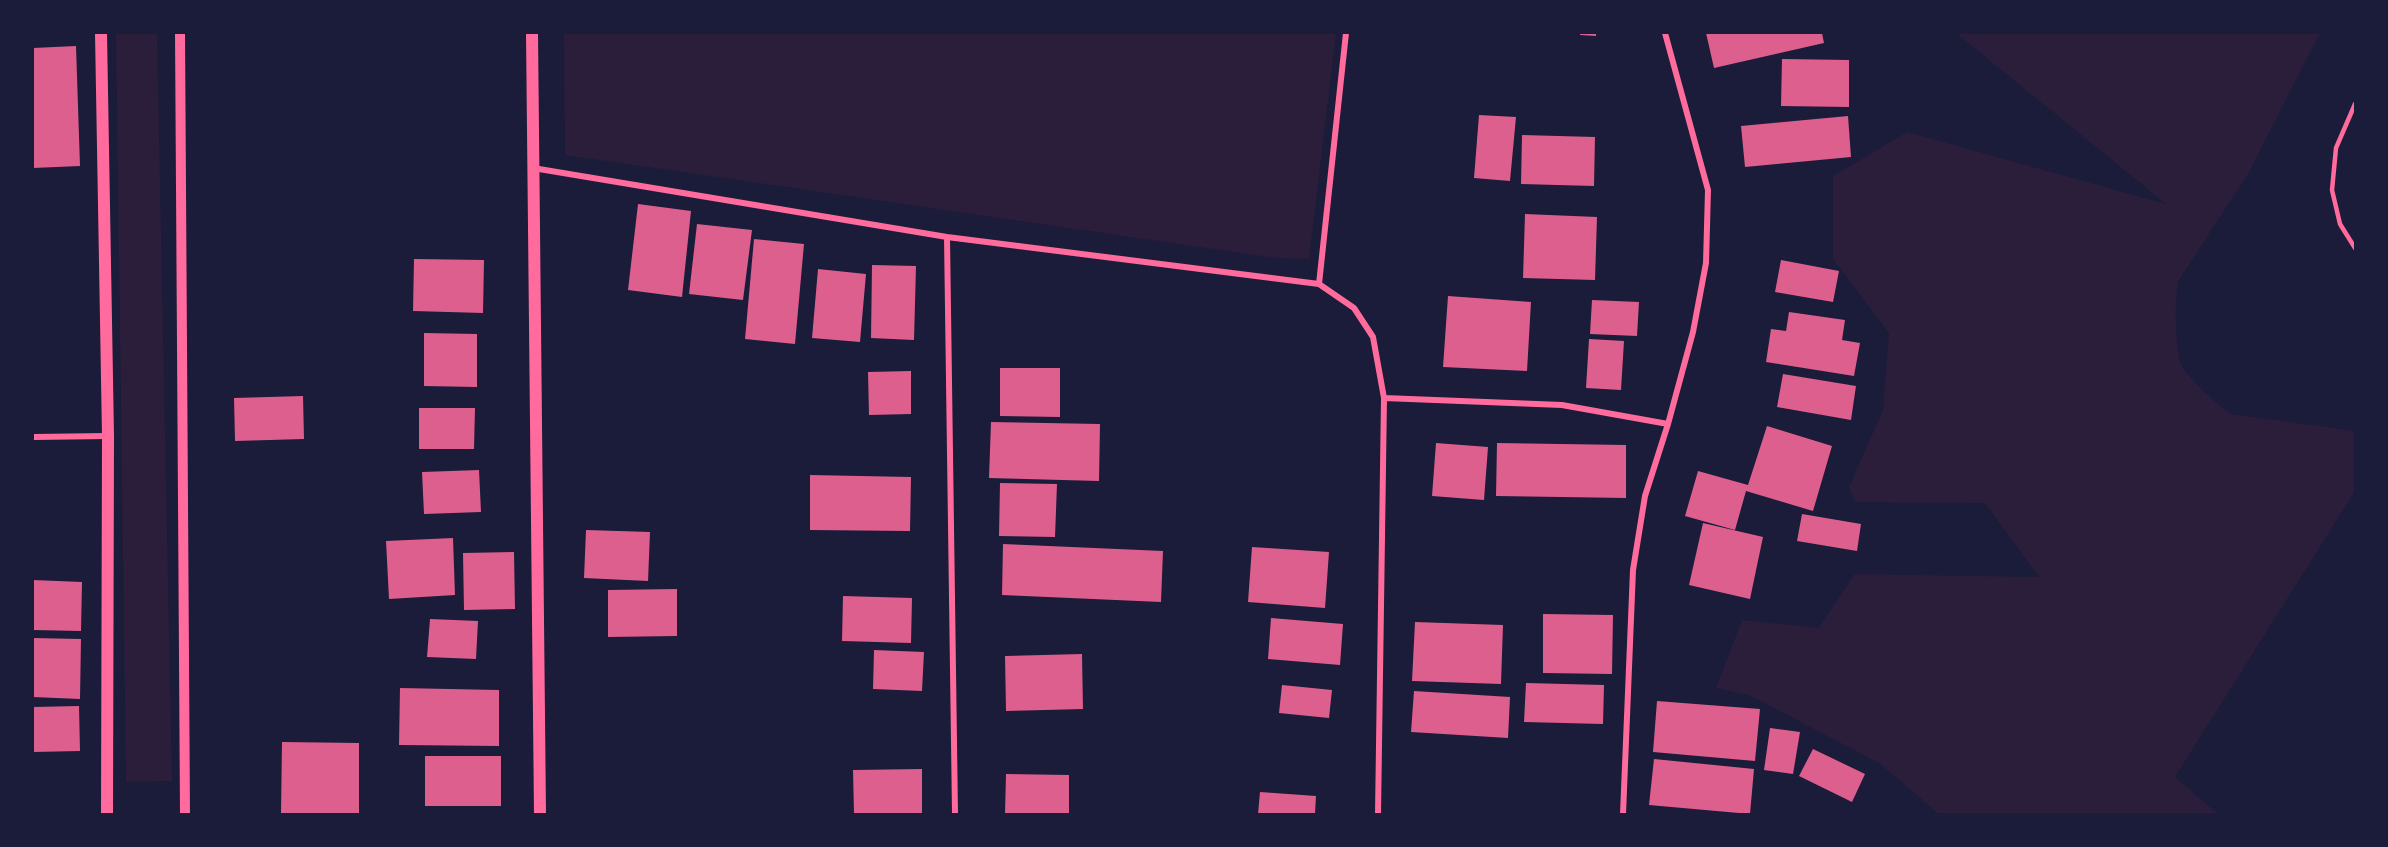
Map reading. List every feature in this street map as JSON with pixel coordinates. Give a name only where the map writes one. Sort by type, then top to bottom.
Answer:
[{"type":"main road","points":[[101,33],[108,436],[106,814]]},
{"type":"main road","points":[[532,33],[540,814]]},
{"type":"street","points":[[180,33],[185,814]]},
{"type":"street","points":[[1319,284],[1346,33]]},
{"type":"street","points":[[1623,814],[1633,570],[1645,496],[1668,424],[1693,332],[1706,263],[1708,190],[1665,33]]},
{"type":"street","points":[[533,168],[947,237],[1319,284],[1354,308],[1373,336],[1384,398],[1378,814]]},
{"type":"street","points":[[947,237],[955,814]]},
{"type":"street","points":[[1384,398],[1562,405],[1668,424]]},
{"type":"street","points":[[33,437],[108,436]]},
{"type":"lane","points":[[2355,104],[2336,148],[2332,190],[2340,224],[2355,248]]},
{"type":"shaded area","points":[[116,33],[157,33],[172,781],[126,782]]},
{"type":"shaded area","points":[[564,33],[1336,33],[1309,259],[1276,258],[565,155]]},
{"type":"shaded area","points":[[1956,33],[2320,33],[2248,174],[2179,280],[2177,288],[2176,334],[2181,364],[2195,383],[2230,414],[2355,431],[2355,491],[2175,777],[2218,814],[1939,814],[1879,763],[1749,695],[1716,688],[1742,620],[1819,628],[1855,574],[2039,577],[1985,503],[1855,502],[1849,487],[1883,410],[1889,333],[1833,259],[1833,176],[1907,132],[2166,204]]},
{"type":"building","points":[[1580,33],[1596,33],[1596,36],[1580,35]]},
{"type":"building","points":[[1706,33],[1822,33],[1824,43],[1714,68]]},
{"type":"building","points":[[76,46],[80,166],[33,168],[33,48]]},
{"type":"building","points":[[1782,59],[1849,60],[1849,107],[1781,106]]},
{"type":"building","points":[[1479,115],[1516,117],[1510,181],[1474,178]]},
{"type":"building","points":[[1848,116],[1851,157],[1745,167],[1741,126]]},
{"type":"building","points":[[1522,135],[1595,137],[1594,186],[1521,184]]},
{"type":"building","points":[[638,204],[691,211],[682,297],[628,290]]},
{"type":"building","points":[[1525,214],[1597,217],[1595,280],[1523,278]]},
{"type":"building","points":[[697,224],[752,230],[743,300],[689,294]]},
{"type":"building","points":[[754,239],[804,244],[795,344],[745,339]]},
{"type":"building","points":[[414,259],[484,260],[483,313],[413,311]]},
{"type":"building","points":[[1781,260],[1839,271],[1833,302],[1775,292]]},
{"type":"building","points":[[872,265],[916,266],[914,340],[871,338]]},
{"type":"building","points":[[818,269],[866,274],[860,342],[812,338]]},
{"type":"building","points":[[1448,296],[1531,302],[1527,371],[1443,367]]},
{"type":"building","points":[[1592,300],[1639,302],[1637,336],[1590,334]]},
{"type":"building","points":[[1789,312],[1845,320],[1842,340],[1860,343],[1854,376],[1766,362],[1771,329],[1786,331]]},
{"type":"building","points":[[424,333],[477,334],[477,387],[424,386]]},
{"type":"building","points":[[1589,339],[1624,341],[1621,390],[1586,388]]},
{"type":"building","points":[[1000,368],[1060,368],[1060,417],[1000,416]]},
{"type":"building","points":[[911,371],[911,414],[869,415],[868,372]]},
{"type":"building","points":[[1783,374],[1856,386],[1851,420],[1777,407]]},
{"type":"building","points":[[303,396],[304,439],[235,441],[234,398]]},
{"type":"building","points":[[419,408],[475,408],[474,449],[419,449]]},
{"type":"building","points":[[991,422],[1100,424],[1099,481],[989,478]]},
{"type":"building","points":[[1767,426],[1832,446],[1813,511],[1746,491],[1735,530],[1685,516],[1698,471],[1748,485]]},
{"type":"building","points":[[1436,443],[1488,447],[1484,500],[1432,496]]},
{"type":"building","points":[[1497,443],[1626,445],[1626,498],[1496,496]]},
{"type":"building","points":[[479,470],[481,512],[424,514],[422,472]]},
{"type":"building","points":[[810,475],[911,477],[910,531],[810,530]]},
{"type":"building","points":[[1000,483],[1057,484],[1055,537],[999,536]]},
{"type":"building","points":[[1802,514],[1861,524],[1857,551],[1797,541]]},
{"type":"building","points":[[1703,523],[1763,537],[1750,599],[1689,585]]},
{"type":"building","points":[[586,530],[650,532],[648,581],[584,578]]},
{"type":"building","points":[[453,538],[455,595],[389,599],[386,541]]},
{"type":"building","points":[[1003,544],[1163,551],[1161,602],[1002,595]]},
{"type":"building","points":[[1252,547],[1329,552],[1325,608],[1248,602]]},
{"type":"building","points":[[514,552],[515,609],[464,610],[463,553]]},
{"type":"building","points":[[33,580],[82,582],[81,631],[33,630]]},
{"type":"building","points":[[677,589],[677,636],[608,637],[608,590]]},
{"type":"building","points":[[843,596],[912,598],[911,643],[842,641]]},
{"type":"building","points":[[1543,614],[1613,615],[1612,674],[1543,673]]},
{"type":"building","points":[[1271,618],[1343,624],[1340,665],[1268,659]]},
{"type":"building","points":[[430,619],[478,621],[476,659],[427,657]]},
{"type":"building","points":[[1415,622],[1503,625],[1501,684],[1412,681]]},
{"type":"building","points":[[33,638],[81,639],[80,699],[33,697]]},
{"type":"building","points":[[874,650],[924,652],[922,691],[873,689]]},
{"type":"building","points":[[1082,654],[1083,709],[1006,711],[1005,656]]},
{"type":"building","points":[[1526,683],[1604,685],[1603,724],[1524,722]]},
{"type":"building","points":[[1282,685],[1332,690],[1329,718],[1279,713]]},
{"type":"building","points":[[400,688],[499,690],[499,746],[399,745]]},
{"type":"building","points":[[1414,691],[1510,697],[1508,738],[1411,732]]},
{"type":"building","points":[[1657,701],[1760,709],[1755,761],[1653,752]]},
{"type":"building","points":[[79,706],[80,751],[33,752],[33,707]]},
{"type":"building","points":[[1770,728],[1800,732],[1793,774],[1764,770]]},
{"type":"building","points":[[282,742],[359,743],[359,814],[281,814]]},
{"type":"building","points":[[1813,749],[1865,774],[1852,802],[1799,776]]},
{"type":"building","points":[[425,756],[501,756],[501,806],[425,806]]},
{"type":"building","points":[[1654,759],[1754,769],[1750,814],[1649,805]]},
{"type":"building","points":[[922,769],[922,814],[854,814],[853,770]]},
{"type":"building","points":[[1006,774],[1069,775],[1069,814],[1005,814]]},
{"type":"building","points":[[1260,792],[1316,796],[1315,814],[1258,814]]}]
